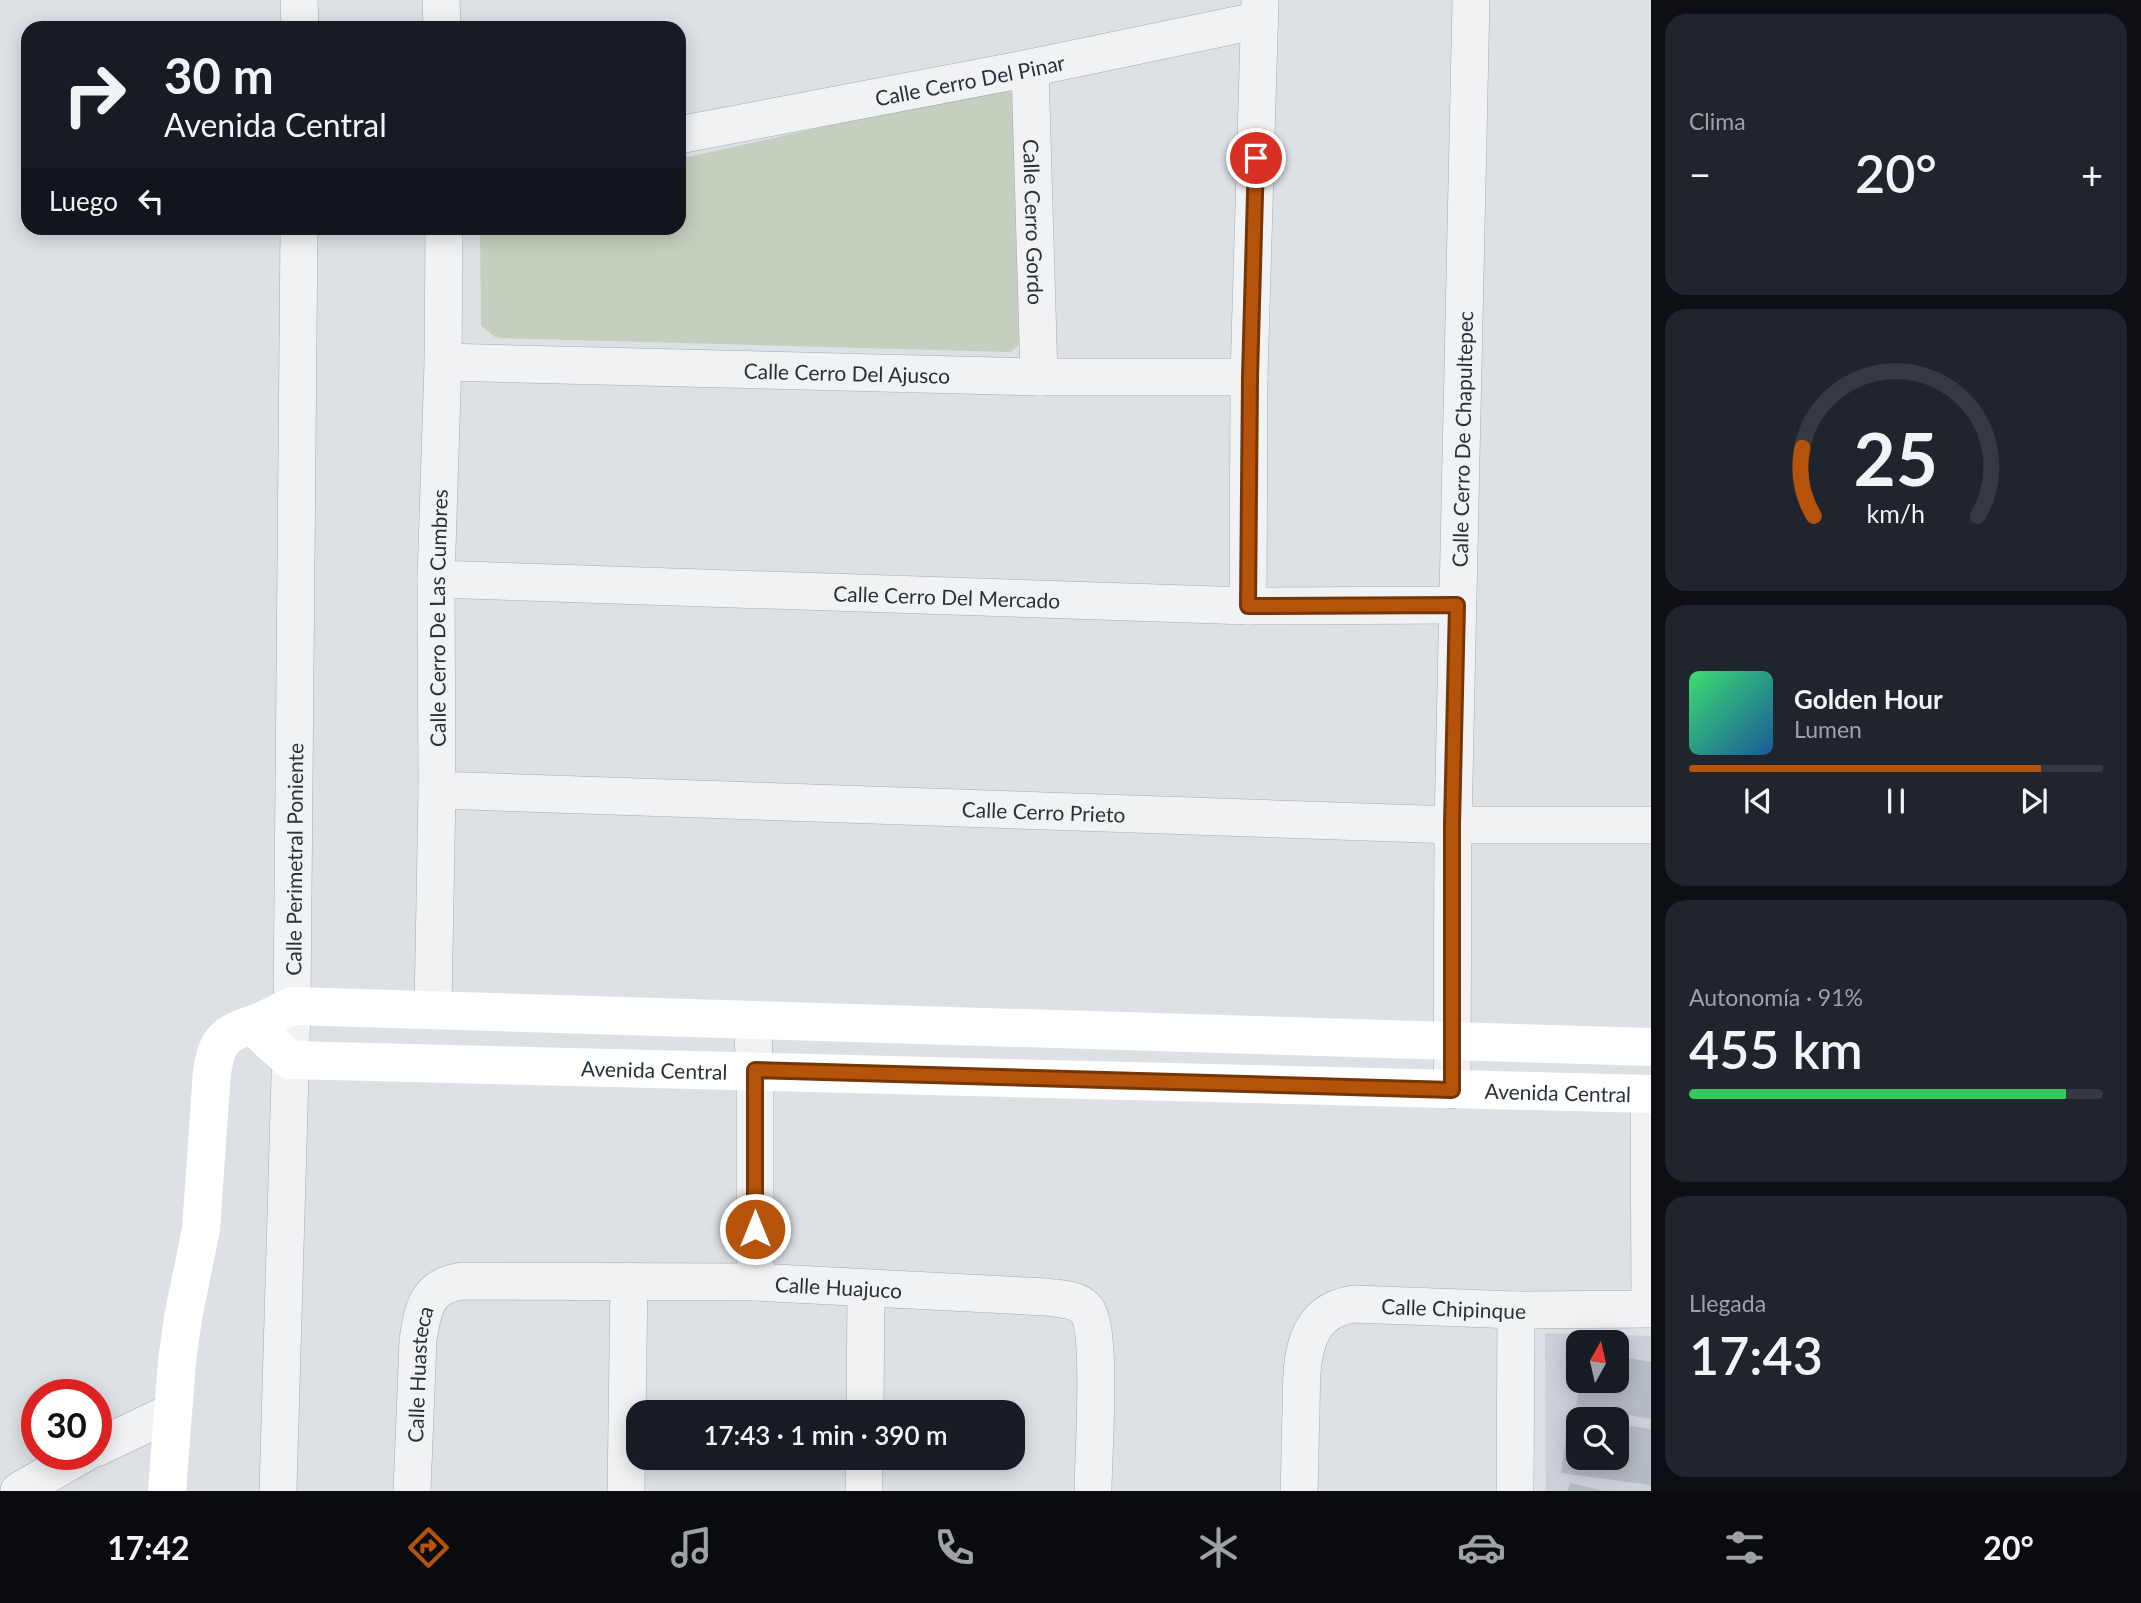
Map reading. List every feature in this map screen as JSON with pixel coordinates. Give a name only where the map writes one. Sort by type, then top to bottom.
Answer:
[{"type":"street","points":[[299,0],[300,21]]},
{"type":"street","points":[[441,0],[442,21]]},
{"type":"street","name":"Calle Cerro De Chapultepec","points":[[1452,1090],[1452,825],[1471,0]]},
{"type":"street","points":[[1248,606],[1250,377],[1260,10]]},
{"type":"street","name":"Calle Cerro Del Pinar","points":[[686,134],[1030,68],[1260,10]]},
{"type":"street","name":"Calle Cerro Gordo","points":[[1030,68],[1039,377]]},
{"type":"street","name":"Calle Perimetral Poniente","points":[[278,1491],[292,1006],[299,235]]},
{"type":"street","name":"Calle Cerro De Las Cumbres","points":[[433,1008],[437,790],[436,579],[444,235]]},
{"type":"street","name":"Calle Cerro Del Ajusco","points":[[443,362],[1039,377],[1250,377]]},
{"type":"street","name":"Calle Cerro Del Mercado","points":[[436,579],[1248,606],[1457,605]]},
{"type":"street","name":"Calle Cerro Prieto","points":[[437,790],[1452,825],[1651,825]]},
{"type":"street","points":[[167,1491],[172,1412],[183,1318],[201,1229],[216,1050],[225,1037],[292,1006],[433,1008],[752,1021],[1651,1047]]},
{"type":"street","points":[[752,1021],[755,1070],[755,1282]]},
{"type":"street","points":[[252,1025],[290,1060]]},
{"type":"street","name":"Avenida Central","points":[[290,1060],[1650,1094]]},
{"type":"street","points":[[1650,1094],[1650,1308]]},
{"type":"street","name":"Calle Huajuco","points":[[462,1281],[755,1282],[1045,1297],[1075,1301],[1084,1307],[1090,1317],[1096,1351],[1093,1491]]},
{"type":"street","name":"Calle Huasteca","points":[[412,1491],[414,1391],[422,1315],[429,1298],[440,1288],[462,1281]]},
{"type":"street","points":[[626,1491],[629,1281]]},
{"type":"street","points":[[865,1400],[866,1289]]},
{"type":"street","name":"Calle Chipinque","points":[[1299,1491],[1303,1354],[1313,1329],[1333,1308],[1354,1304],[1516,1310],[1650,1308]]},
{"type":"street","points":[[1515,1491],[1516,1310]]},
{"type":"street","points":[[112,1440],[172,1412]]},
{"type":"street","points":[[19,1491],[55,1470]]},
{"type":"street","points":[[864,1470],[864,1491]]},
{"type":"shaded area","points":[[1545,1333],[1566,1334],[1566,1393],[1629,1393],[1629,1335],[1651,1336],[1651,1491],[1546,1491]]},
{"type":"green space","points":[[996,88],[1016,94],[1021,343],[1011,352],[503,338],[495,337],[481,326],[480,235],[686,235],[686,157]]},
{"type":"building","points":[[1629,1358],[1651,1362],[1651,1419],[1629,1415],[1629,1407],[1576,1406],[1578,1393],[1629,1393]]},
{"type":"building","points":[[1629,1426],[1651,1429],[1651,1485],[1561,1473],[1566,1438],[1566,1470],[1629,1470]]},
{"type":"building","points":[[1570,1483],[1601,1490],[1601,1491],[1568,1491]]},
{"type":"route","points":[[755,1229],[755,1070],[1452,1090],[1452,825],[1457,605],[1248,606],[1256,158]]}]
